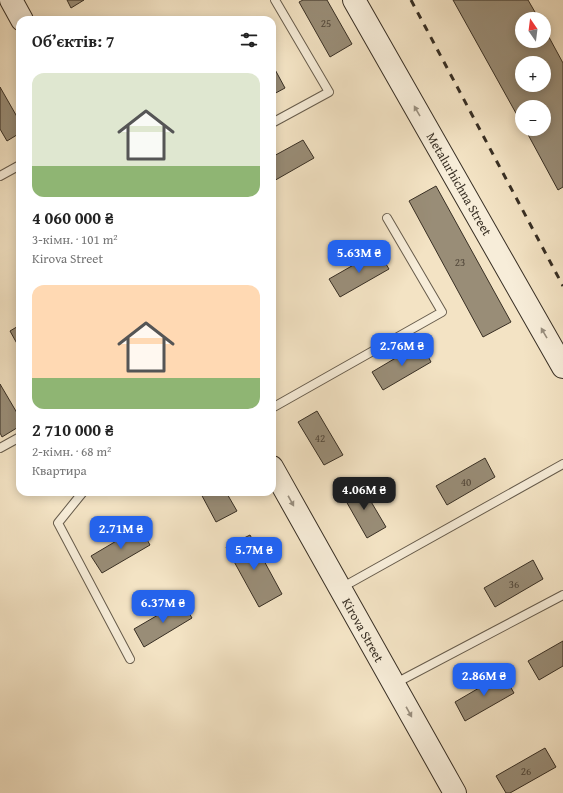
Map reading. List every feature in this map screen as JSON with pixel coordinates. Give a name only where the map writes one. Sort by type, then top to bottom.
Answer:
[{"type":"street","points":[[11,0],[20,16]]},
{"type":"street","name":"Metalurhichna Street","points":[[354,0],[563,367]]},
{"type":"street","name":"Kirova Street","points":[[276,474],[455,793]]},
{"type":"lane","points":[[275,0],[329,92],[276,121]]},
{"type":"lane","points":[[0,176],[16,167]]},
{"type":"lane","points":[[276,406],[442,312],[387,218]]},
{"type":"lane","points":[[0,448],[16,439]]},
{"type":"lane","points":[[340,588],[563,464]]},
{"type":"lane","points":[[80,496],[58,523],[130,658]]},
{"type":"lane","points":[[394,684],[563,595]]},
{"type":"building","points":[[67,0],[84,0],[71,8]]},
{"type":"building","points":[[303,0],[327,0],[352,44],[330,57],[299,2]]},
{"type":"building","points":[[453,0],[528,0],[535,12],[515,12],[515,48],[551,48],[551,41],[563,63],[563,187],[558,190],[529,136],[551,136],[551,100],[515,100],[515,111]]},
{"type":"building","points":[[276,71],[285,88],[276,93]]},
{"type":"building","points":[[0,87],[16,115],[16,135],[7,141],[0,129]]},
{"type":"building","points":[[303,140],[314,158],[276,180],[276,155]]},
{"type":"building","points":[[436,186],[511,322],[483,337],[409,201]]},
{"type":"building","points":[[378,251],[389,269],[340,297],[329,279]]},
{"type":"building","points":[[16,327],[16,342],[10,331]]},
{"type":"building","points":[[421,343],[431,362],[383,390],[372,372]]},
{"type":"building","points":[[0,384],[16,411],[16,428],[2,437],[0,433]]},
{"type":"building","points":[[317,411],[343,455],[324,465],[298,422]]},
{"type":"building","points":[[485,458],[495,477],[447,505],[436,486]]},
{"type":"building","points":[[360,483],[386,527],[367,538],[342,494]]},
{"type":"building","points":[[202,496],[228,496],[237,511],[216,522]]},
{"type":"building","points":[[140,527],[150,545],[102,573],[91,556]]},
{"type":"building","points":[[250,535],[282,594],[259,607],[226,547]]},
{"type":"building","points":[[533,560],[543,579],[495,607],[484,588]]},
{"type":"building","points":[[182,601],[192,618],[144,647],[134,629]]},
{"type":"building","points":[[563,641],[563,666],[539,680],[528,661]]},
{"type":"building","points":[[503,674],[514,693],[465,721],[455,702]]},
{"type":"building","points":[[545,748],[556,767],[510,793],[506,793],[496,776]]},
{"type":"railway","points":[[411,0],[563,286]]}]
